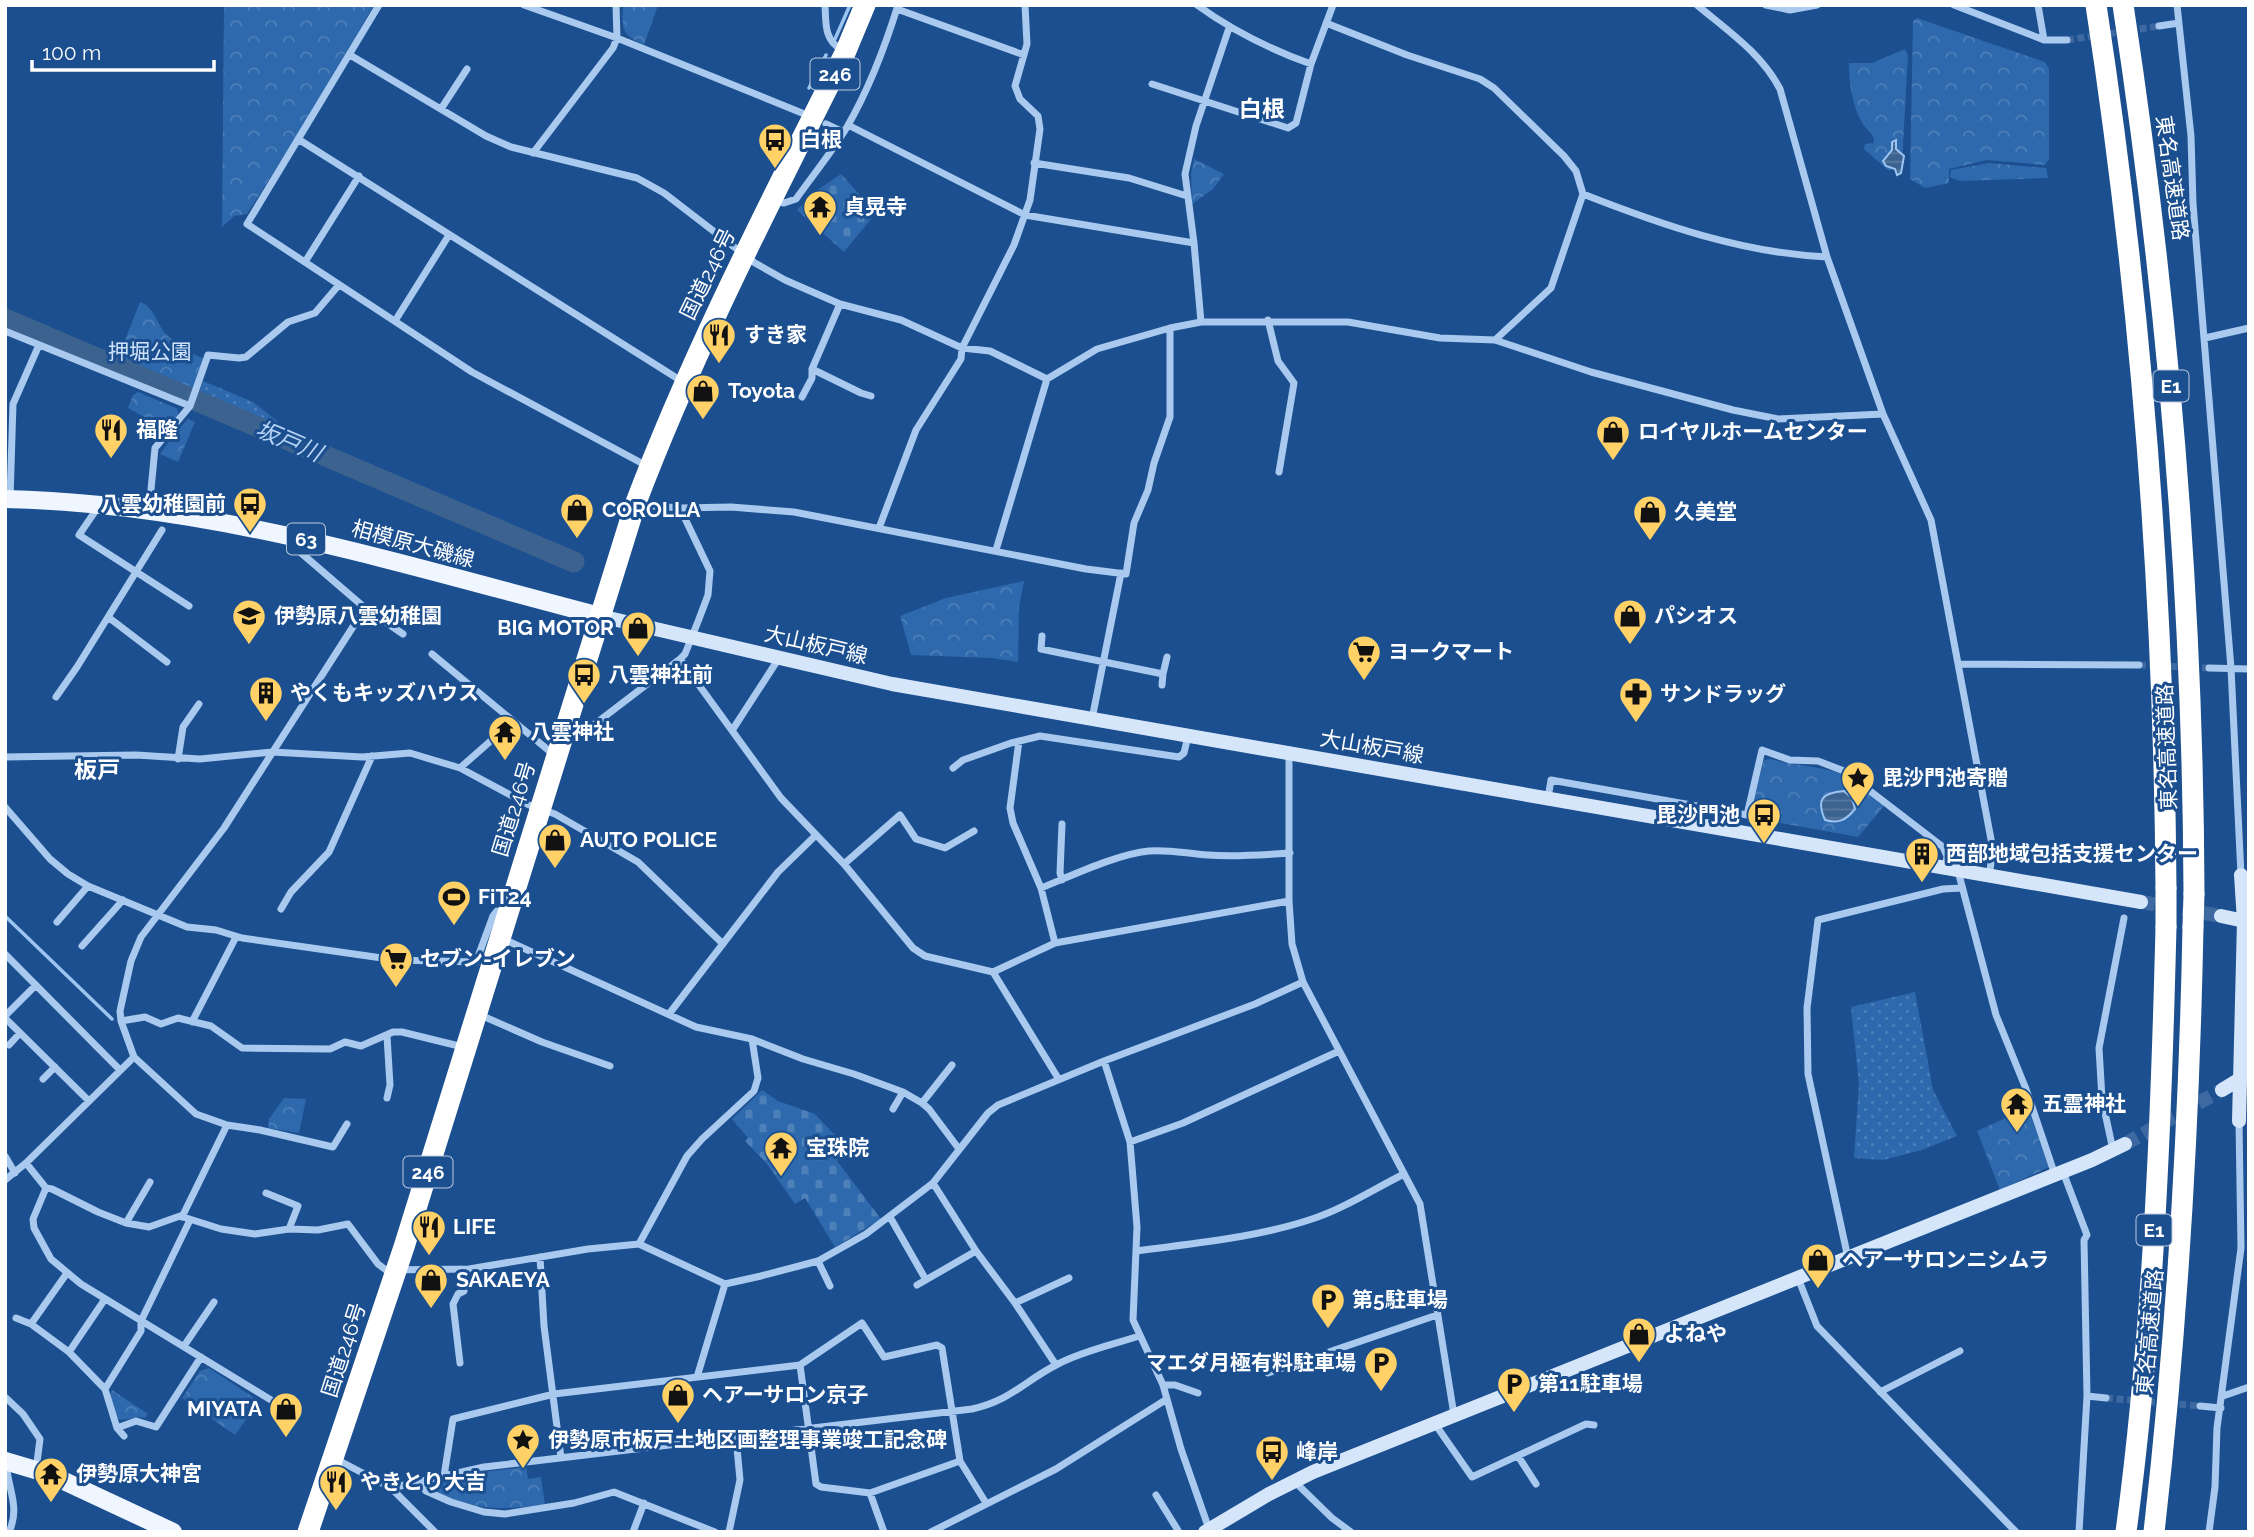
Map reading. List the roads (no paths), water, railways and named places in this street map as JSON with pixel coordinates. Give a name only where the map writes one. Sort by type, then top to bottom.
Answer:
[{"type":"highway","name":"国道246号","points":[[308,1532],[396,1271],[635,505],[684,382],[845,52],[865,5]]},
{"type":"highway","name":"東名高速道路","points":[[2096,5],[2129,243],[2147,425],[2163,691],[2166,888],[2163,1059],[2153,1252],[2126,1532]]},
{"type":"highway","name":"東名高速道路","points":[[2123,5],[2156,240],[2175,423],[2191,698],[2194,894],[2190,1077],[2170,1389],[2154,1532]]},
{"type":"main road","name":"相模原大磯線","points":[[8,499],[149,511],[241,524],[297,536],[600,616]]},
{"type":"main road","name":"大山板戸線","points":[[600,616],[892,684],[2141,902]]},
{"type":"main road","points":[[2239,1121],[2245,1077],[2246,921],[2241,875]]},
{"type":"main road","points":[[2221,916],[2246,921]]},
{"type":"main road","points":[[2222,1090],[2245,1077]]},
{"type":"main road","points":[[1207,1531],[1294,1481],[2119,1147]]},
{"type":"main road","points":[[6,1461],[36,1470],[173,1532]]},
{"type":"street","points":[[379,5],[247,224],[472,372],[649,467]]},
{"type":"street","points":[[524,5],[617,38],[802,113]]},
{"type":"street","points":[[533,153],[613,48],[617,38],[616,5]]},
{"type":"street","points":[[825,5],[827,35],[835,47],[845,52]]},
{"type":"street","points":[[879,528],[916,430],[961,359],[962,348],[1014,245],[1030,200],[1040,129],[1038,116],[1020,99],[1015,86],[1027,44],[1025,5]]},
{"type":"street","points":[[1197,5],[1229,28],[1274,51],[1311,64]]},
{"type":"street","points":[[1153,83],[1288,128],[1296,123],[1311,64],[1333,5]]},
{"type":"street","points":[[1697,5],[1757,55],[1772,73],[1780,89],[1827,257],[1882,414],[1931,520],[1993,850],[1989,876]]},
{"type":"street","points":[[1766,5],[1790,9],[1817,5]]},
{"type":"street","points":[[2038,5],[2044,40]]},
{"type":"street","points":[[2177,5],[2191,136],[2193,204],[2231,668],[2241,875]]},
{"type":"street","points":[[1957,6],[2021,33],[2044,40],[2067,40]]},
{"type":"street","points":[[771,201],[784,203],[796,199],[845,129],[880,58],[897,7],[1024,55]]},
{"type":"street","points":[[1325,23],[1407,55],[1480,79],[1494,88],[1564,156],[1576,172],[1583,194],[1551,288],[1495,340]]},
{"type":"street","points":[[2159,26],[2179,23]]},
{"type":"street","points":[[1200,322],[1185,174],[1196,126],[1229,28]]},
{"type":"street","points":[[350,55],[486,136],[533,153],[637,178],[664,193],[745,254],[785,280],[840,303],[901,320],[962,348],[990,351],[1048,379]]},
{"type":"street","points":[[441,110],[467,69]]},
{"type":"street","points":[[826,124],[845,129],[1025,215],[1194,243]]},
{"type":"street","points":[[298,139],[684,382]]},
{"type":"street","points":[[1034,163],[1129,178],[1186,196]]},
{"type":"street","points":[[305,262],[359,176]]},
{"type":"street","points":[[1583,194],[1629,212],[1732,245],[1827,257]]},
{"type":"street","points":[[394,321],[449,235]]},
{"type":"street","points":[[149,511],[155,448],[190,406],[208,355],[246,357],[288,323],[315,313],[338,286]]},
{"type":"street","points":[[802,397],[812,378],[812,369],[840,303]]},
{"type":"street","points":[[1268,320],[1278,361],[1294,383],[1279,471]]},
{"type":"street","points":[[996,550],[1048,379],[1097,349],[1200,322],[1348,322],[1440,338],[1495,340],[1591,372],[1733,410],[1778,419],[1882,414]]},
{"type":"street","points":[[635,505],[731,507],[794,512],[1126,574],[1134,523],[1148,490],[1170,417],[1170,328]]},
{"type":"street","points":[[2205,338],[2249,328]]},
{"type":"street","points":[[5,331],[190,406]]},
{"type":"street","points":[[8,499],[13,404],[39,345]]},
{"type":"street","points":[[812,369],[871,396]]},
{"type":"street","points":[[93,505],[94,513],[79,535],[189,606]]},
{"type":"street","points":[[565,727],[579,730],[590,727],[685,654],[708,595],[710,570],[680,508]]},
{"type":"street","points":[[56,697],[162,530]]},
{"type":"street","points":[[297,536],[300,552],[365,608],[403,634]]},
{"type":"street","points":[[1093,719],[1121,573]]},
{"type":"street","points":[[347,1124],[333,1147],[227,1125],[196,1114],[134,1057],[121,1021],[122,995],[141,937],[224,828],[365,608]]},
{"type":"street","points":[[108,617],[167,662]]},
{"type":"street","points":[[1042,636],[1040,653],[1163,674]]},
{"type":"street","points":[[432,654],[556,757]]},
{"type":"street","points":[[1161,685],[1167,657]]},
{"type":"street","points":[[733,729],[779,658]]},
{"type":"street","points":[[681,659],[781,799],[845,864],[913,948],[925,956],[993,972],[1055,943],[1290,901]]},
{"type":"street","points":[[1959,664],[2139,665]]},
{"type":"street","points":[[2209,668],[2249,669]]},
{"type":"street","points":[[178,758],[183,727],[199,705]]},
{"type":"street","points":[[460,768],[512,722]]},
{"type":"street","points":[[953,768],[963,760],[1040,736],[1180,757],[1184,753],[1188,736]]},
{"type":"street","points":[[1019,741],[1010,808],[1013,823],[1041,888],[1055,943]]},
{"type":"street","points":[[1548,798],[1551,780],[1746,815],[1762,750],[1790,760],[1818,761],[1844,771],[1943,847],[1962,888],[1996,1015],[2087,1236],[2084,1240],[2087,1396],[2079,1532]]},
{"type":"street","points":[[5,757],[136,755],[200,759],[272,752],[372,756],[410,753],[460,768],[539,809],[564,818],[638,862],[723,944]]},
{"type":"street","points":[[1289,754],[1292,944],[1303,982],[1420,1204],[1454,1415]]},
{"type":"street","points":[[281,909],[291,892],[329,852],[372,756]]},
{"type":"street","points":[[5,807],[50,859],[68,874],[88,886],[187,927],[216,930],[236,937],[396,960],[476,962],[492,916],[498,911],[508,914]]},
{"type":"street","points":[[845,864],[907,808]]},
{"type":"street","points":[[900,815],[915,839],[945,848],[959,835],[974,831]]},
{"type":"street","points":[[1062,824],[1062,880]]},
{"type":"street","points":[[669,1014],[778,872],[816,835]]},
{"type":"street","points":[[1041,888],[1146,851],[1174,850],[1222,856],[1290,853]]},
{"type":"street","points":[[57,922],[61,911],[88,886]]},
{"type":"street","points":[[1848,1258],[1808,1074],[1807,1008],[1818,920],[1943,889],[1962,888]]},
{"type":"street","points":[[86,945],[123,900]]},
{"type":"street","points":[[2119,1147],[2102,1099],[2099,1048],[2124,918]]},
{"type":"street","points":[[192,1021],[236,937]]},
{"type":"street","points":[[501,937],[696,1027],[752,1039],[904,1092],[922,1103],[959,1149]]},
{"type":"street","points":[[5,954],[120,1070]]},
{"type":"street","points":[[993,972],[1058,1079]]},
{"type":"street","points":[[26,1163],[46,1188],[127,1223],[149,1227],[173,1218],[186,1219],[222,1229],[256,1234],[289,1229],[318,1230],[348,1224],[378,1264],[387,1270],[461,1269],[639,1244],[725,1284],[818,1261],[866,1234],[933,1183],[988,1113],[998,1105],[1058,1079],[1255,1004],[1303,982]]},
{"type":"street","points":[[36,985],[5,1017],[89,1101]]},
{"type":"street","points":[[478,1013],[542,1042],[610,1066]]},
{"type":"street","points":[[121,1021],[145,1017],[161,1024],[178,1018],[192,1021],[211,1026],[242,1048],[330,1049],[345,1042],[361,1046],[402,1032],[467,1048]]},
{"type":"street","points":[[9,1045],[20,1032]]},
{"type":"street","points":[[387,1036],[390,1085],[387,1098]]},
{"type":"street","points":[[639,1244],[687,1156],[754,1091],[758,1078],[752,1039]]},
{"type":"street","points":[[1130,1142],[1183,1123],[1339,1051]]},
{"type":"street","points":[[5,1180],[26,1163],[134,1057]]},
{"type":"street","points":[[1104,1061],[1130,1142],[1137,1227],[1133,1320],[1163,1385],[1207,1531]]},
{"type":"street","points":[[922,1103],[953,1065]]},
{"type":"street","points":[[44,1079],[55,1067]]},
{"type":"street","points":[[893,1109],[904,1092]]},
{"type":"street","points":[[2209,1532],[2215,1488],[2217,1428],[2245,1246],[2239,1121]]},
{"type":"street","points":[[105,1390],[141,1331],[141,1321],[227,1125]]},
{"type":"street","points":[[5,1156],[15,1173]]},
{"type":"street","points":[[1136,1251],[1284,1228],[1315,1218],[1404,1174]]},
{"type":"street","points":[[127,1223],[150,1182]]},
{"type":"street","points":[[933,1183],[976,1251],[1056,1365]]},
{"type":"street","points":[[46,1188],[33,1219],[34,1228],[51,1259],[105,1298],[271,1400]]},
{"type":"street","points":[[265,1193],[298,1206],[289,1229]]},
{"type":"street","points":[[890,1217],[926,1280]]},
{"type":"street","points":[[918,1285],[976,1251]]},
{"type":"street","points":[[540,1257],[544,1326],[561,1458]]},
{"type":"street","points":[[818,1261],[830,1286]]},
{"type":"street","points":[[460,1363],[453,1304],[458,1294],[464,1291],[461,1269]]},
{"type":"street","points":[[31,1324],[67,1273]]},
{"type":"street","points":[[1015,1303],[1069,1278]]},
{"type":"street","points":[[1798,1278],[1817,1326],[2016,1532]]},
{"type":"street","points":[[697,1377],[725,1284]]},
{"type":"street","points":[[69,1352],[105,1298]]},
{"type":"street","points":[[184,1346],[214,1302]]},
{"type":"street","points":[[1268,1373],[1437,1315]]},
{"type":"street","points":[[16,1318],[31,1324],[69,1352],[105,1390],[117,1428],[124,1436]]},
{"type":"street","points":[[444,1476],[453,1419],[554,1394],[800,1365],[862,1323],[884,1357],[937,1345],[942,1348],[960,1461],[986,1503]]},
{"type":"street","points":[[391,1488],[484,1467],[953,1412],[1002,1400],[1056,1365],[1139,1336]]},
{"type":"street","points":[[1880,1392],[1960,1351]]},
{"type":"street","points":[[117,1428],[136,1421],[156,1427],[201,1357]]},
{"type":"street","points":[[800,1365],[816,1484],[821,1487],[870,1493],[960,1461]]},
{"type":"street","points":[[1163,1385],[1175,1385],[1198,1393]]},
{"type":"street","points":[[2222,1396],[2249,1387]]},
{"type":"street","points":[[2087,1396],[2106,1398]]},
{"type":"street","points":[[5,1397],[23,1414],[40,1439],[36,1470]]},
{"type":"street","points":[[933,1531],[1056,1469],[1167,1399]]},
{"type":"street","points":[[2200,1406],[2221,1408]]},
{"type":"street","points":[[1434,1423],[1472,1477],[1586,1423],[1594,1425]]},
{"type":"street","points":[[729,1532],[740,1480],[736,1437]]},
{"type":"street","points":[[1518,1456],[1536,1484]]},
{"type":"street","points":[[334,1458],[391,1488],[435,1532]]},
{"type":"street","points":[[6,1461],[15,1508],[14,1521],[9,1532]]},
{"type":"street","points":[[1294,1481],[1332,1518],[1351,1532]]},
{"type":"street","points":[[418,1483],[436,1497],[484,1512],[505,1514],[574,1503],[614,1492],[715,1532]]},
{"type":"street","points":[[870,1493],[884,1532]]},
{"type":"street","points":[[1156,1495],[1179,1532]]},
{"type":"street","points":[[632,1532],[643,1503]]},
{"type":"waterway","points":[[835,39],[850,5]]},
{"type":"waterway","points":[[809,88],[826,55]]},
{"type":"waterway","name":"坂戸川","points":[[5,319],[574,562]]},
{"type":"waterway","points":[[5,916],[112,1019]]},
{"type":"tunnel","points":[[2067,40],[2159,26]]},
{"type":"tunnel","points":[[2139,665],[2209,668]]},
{"type":"tunnel","points":[[2141,902],[2221,916]]},
{"type":"tunnel","points":[[2125,1144],[2222,1090]]},
{"type":"tunnel","points":[[2106,1398],[2200,1406]]},
{"type":"place","name":"白根","points":[[775,170]]},
{"type":"place","name":"貞晃寺","points":[[820,237]]},
{"type":"place","name":"すき家","points":[[719,365]]},
{"type":"place","name":"Toyota","points":[[703,421]]},
{"type":"place","name":"福隆","points":[[111,460]]},
{"type":"place","name":"ロイヤルホームセンター","points":[[1613,462]]},
{"type":"place","name":"八雲幼稚園前","points":[[250,534]]},
{"type":"place","name":"COROLLA","points":[[577,540]]},
{"type":"place","name":"久美堂","points":[[1650,542]]},
{"type":"place","name":"伊勢原八雲幼稚園","points":[[249,646]]},
{"type":"place","name":"パシオス","points":[[1630,646]]},
{"type":"place","name":"BIG MOTOR","points":[[638,658]]},
{"type":"place","name":"ヨークマート","points":[[1364,682]]},
{"type":"place","name":"八雲神社前","points":[[584,705]]},
{"type":"place","name":"やくもキッズハウス","points":[[266,723]]},
{"type":"place","name":"サンドラッグ","points":[[1636,724]]},
{"type":"place","name":"八雲神社","points":[[505,762]]},
{"type":"place","name":"毘沙門池寄贈","points":[[1858,808]]},
{"type":"place","name":"毘沙門池","points":[[1764,845]]},
{"type":"place","name":"AUTO POLICE","points":[[555,870]]},
{"type":"place","name":"西部地域包括支援センター","points":[[1922,884]]},
{"type":"place","name":"FiT24","points":[[454,927]]},
{"type":"place","name":"セブン-イレブン","points":[[396,989]]},
{"type":"place","name":"五霊神社","points":[[2017,1134]]},
{"type":"place","name":"宝珠院","points":[[781,1178]]},
{"type":"place","name":"LIFE","points":[[429,1257]]},
{"type":"place","name":"ヘアーサロンニシムラ","points":[[1818,1290]]},
{"type":"place","name":"SAKAEYA","points":[[431,1310]]},
{"type":"place","name":"第5駐車場","points":[[1328,1330]]},
{"type":"place","name":"よねや","points":[[1639,1364]]},
{"type":"place","name":"マエダ月極有料駐車場","points":[[1381,1393]]},
{"type":"place","name":"第11駐車場","points":[[1514,1414]]},
{"type":"place","name":"ヘアーサロン京子","points":[[678,1425]]},
{"type":"place","name":"MIYATA","points":[[286,1439]]},
{"type":"place","name":"伊勢原市板戸土地区画整理事業竣工記念碑","points":[[523,1470]]},
{"type":"place","name":"峰岸","points":[[1272,1482]]},
{"type":"place","name":"伊勢原大神宮","points":[[51,1504]]},
{"type":"place","name":"やきとり大吉","points":[[336,1512]]},
{"type":"district","name":"白根","points":[[1262,109]]},
{"type":"district","name":"板戸","points":[[97,770]]},
{"type":"park label","name":"押堀公園","points":[[150,352]]}]
